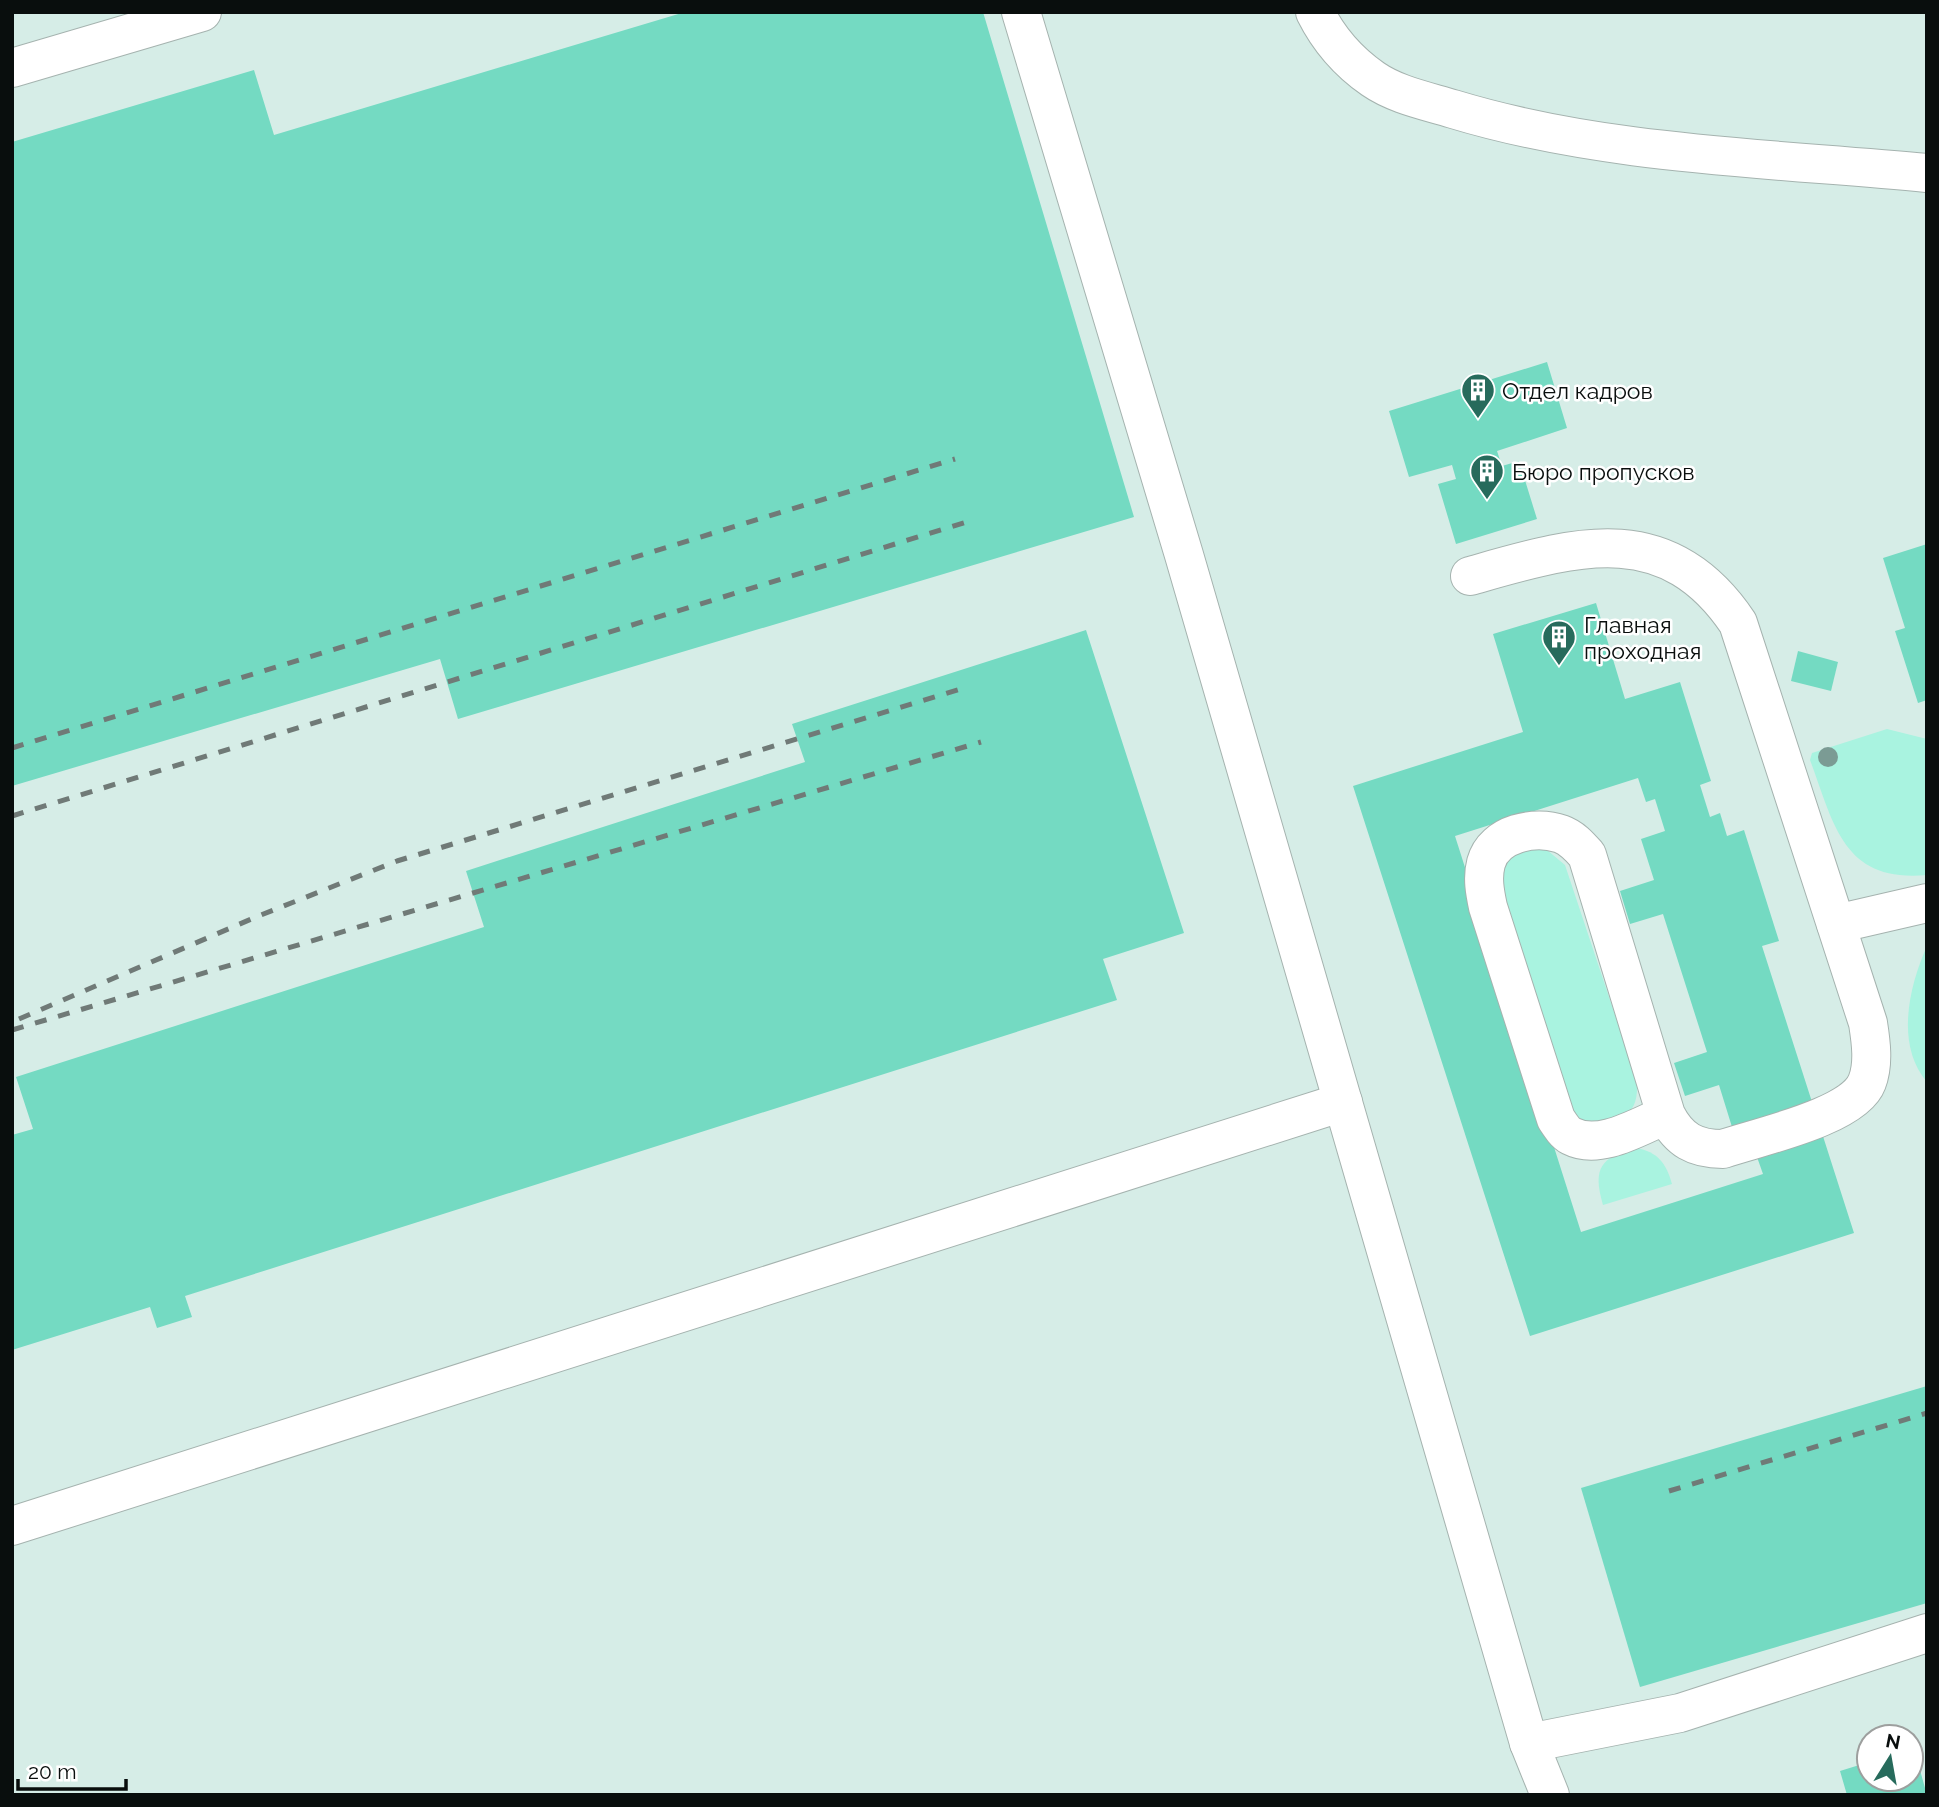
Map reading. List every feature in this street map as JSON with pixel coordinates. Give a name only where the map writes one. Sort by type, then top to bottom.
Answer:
[{"type":"street","points":[[12,68],[202,12]]},
{"type":"street","points":[[1021,12],[1184,555],[1529,1744],[1550,1795]]},
{"type":"street","points":[[1315,12],[1331,43],[1374,80],[1403,94],[1503,124],[1621,144],[1927,173]]},
{"type":"street","points":[[1470,576],[1573,549],[1618,548],[1649,554],[1695,575],[1738,623],[1836,925],[1870,1041],[1866,1084],[1852,1101],[1832,1113],[1723,1149],[1708,1149],[1687,1143],[1674,1130],[1666,1115],[1587,855],[1575,841],[1561,834],[1538,830],[1514,834],[1501,842],[1486,861],[1483,882],[1488,907],[1556,1119],[1568,1135],[1584,1140],[1608,1139],[1666,1115]]},
{"type":"street","points":[[1836,925],[1927,903]]},
{"type":"street","points":[[12,1526],[1343,1102]]},
{"type":"street","points":[[1529,1744],[1679,1713],[1927,1633]]},
{"type":"shaded area","points":[[12,12],[1927,12],[1927,1795],[12,1795]]},
{"type":"green space","points":[[1887,729],[1927,739],[1927,875],[1899,875],[1877,869],[1859,859],[1835,827],[1810,760],[1812,753]]},
{"type":"green space","points":[[1524,848],[1547,850],[1565,865],[1637,1081],[1635,1103],[1631,1110],[1619,1118],[1590,1126],[1569,1111],[1495,883],[1504,861]]},
{"type":"green space","points":[[1927,946],[1927,1082],[1911,1051],[1908,1015],[1915,979]]},
{"type":"green space","points":[[1636,1148],[1650,1152],[1660,1160],[1672,1184],[1603,1205],[1599,1182],[1602,1166],[1607,1160]]},
{"type":"building","points":[[685,12],[983,12],[1134,517],[458,719],[440,659],[12,786],[12,142],[254,70],[274,135]]},
{"type":"building","name":"Отдел кадров","points":[[1547,362],[1567,428],[1497,451],[1502,466],[1519,461],[1537,519],[1456,544],[1438,484],[1456,479],[1452,465],[1409,477],[1389,411]]},
{"type":"building","points":[[1927,544],[1927,700],[1918,703],[1895,631],[1905,628],[1883,558]]},
{"type":"building","points":[[1596,603],[1625,699],[1680,682],[1711,781],[1700,785],[1710,817],[1720,813],[1727,836],[1744,830],[1779,941],[1762,946],[1854,1233],[1530,1336],[1353,786],[1523,732],[1493,634]],"holes":[[[1638,778],[1646,802],[1655,799],[1665,831],[1641,839],[1654,880],[1620,891],[1630,924],[1663,914],[1707,1052],[1674,1063],[1685,1096],[1719,1085],[1732,1127],[1757,1157],[1763,1174],[1581,1232],[1455,836]]]},
{"type":"building","points":[[1086,630],[1184,933],[1103,959],[1117,1000],[185,1296],[192,1317],[157,1328],[150,1307],[12,1350],[12,1135],[33,1129],[16,1077],[484,927],[466,871],[805,762],[792,724]]},
{"type":"building","points":[[1798,651],[1838,662],[1831,691],[1791,681]]},
{"type":"building","points":[[1927,1386],[1927,1603],[1640,1687],[1581,1488]]},
{"type":"building","points":[[1855,1766],[1855,1793],[1925,1793],[1925,1788],[1927,1795],[1847,1795],[1840,1771]]},
{"type":"railway","points":[[12,748],[955,459]]},
{"type":"railway","points":[[12,816],[973,520]]},
{"type":"railway","points":[[19,1019],[256,917],[397,861],[964,688]]},
{"type":"railway","points":[[12,1030],[981,742]]},
{"type":"railway","points":[[1669,1491],[1927,1413]]},
{"type":"place","name":"Отдел кадров","points":[[1478,420]]},
{"type":"place","name":"Бюро пропусков","points":[[1487,501]]},
{"type":"place","name":"Главная проходная","points":[[1559,667]]}]
